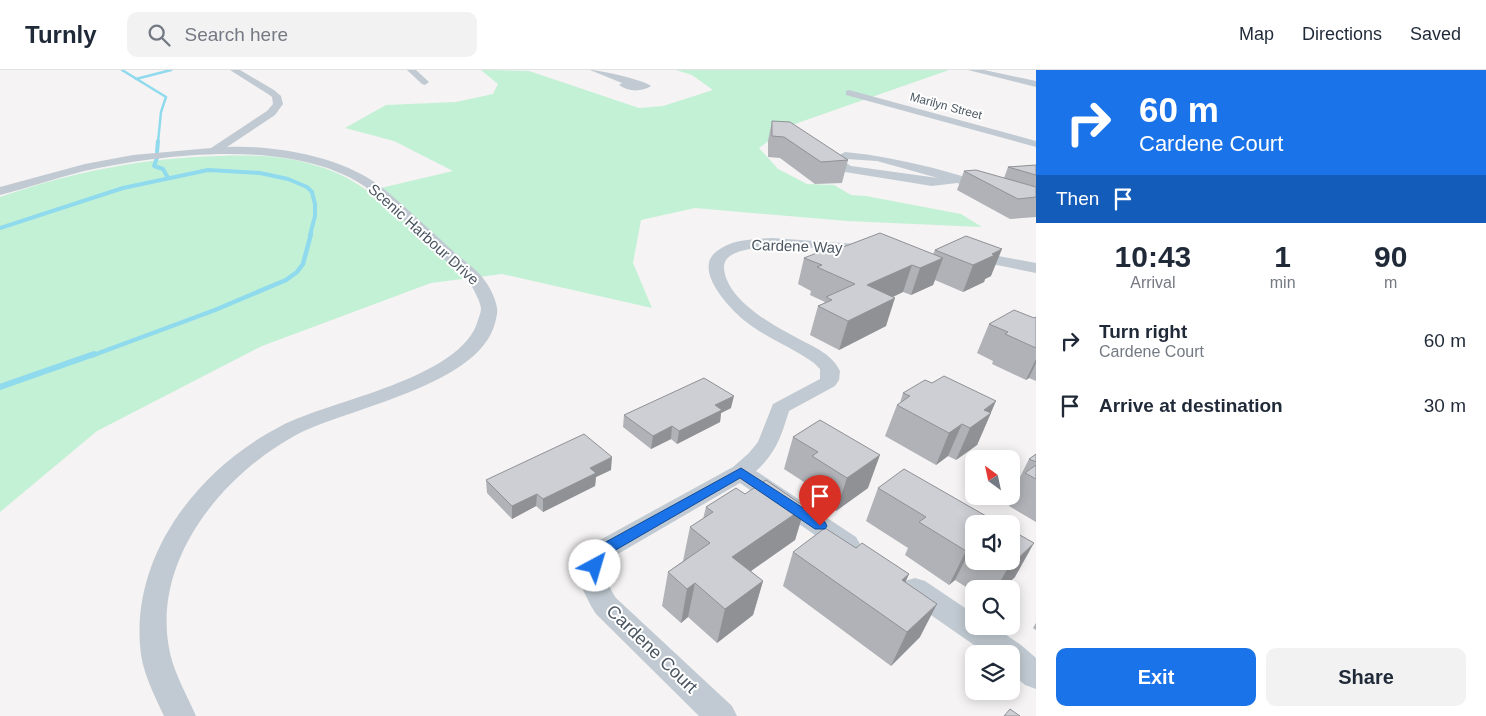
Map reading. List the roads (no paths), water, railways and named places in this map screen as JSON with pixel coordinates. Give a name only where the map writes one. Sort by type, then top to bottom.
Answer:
[{"type":"street","points":[[214,151],[271,113],[278,104],[276,96],[271,92],[234,70]]},
{"type":"street","points":[[411,70],[425,82]]},
{"type":"street","points":[[594,70],[629,82]]},
{"type":"street","points":[[972,70],[1036,84]]},
{"type":"street","name":"Marilyn Street","points":[[849,93],[1036,144]]},
{"type":"street","name":"Scenic Harbour Drive","points":[[0,191],[55,174],[156,155],[214,151],[271,153],[305,158],[335,166],[365,180],[379,190],[478,282],[488,298],[491,311],[486,328],[464,354],[444,368],[403,388],[312,420],[277,437],[230,472],[207,494],[184,523],[170,550],[159,578],[154,607],[154,646],[163,678],[180,716]]},
{"type":"street","points":[[956,179],[925,182],[861,172],[841,166],[835,161],[845,155],[867,156],[956,179],[1036,203]]},
{"type":"street","name":"Cardene Way","points":[[741,472],[758,458],[768,444],[780,408],[828,382],[831,376],[830,371],[820,359],[776,334],[740,308],[727,293],[719,279],[716,269],[717,260],[730,249],[741,245],[763,242],[890,250]]},
{"type":"street","points":[[957,255],[1034,264]]},
{"type":"street","points":[[741,472],[863,555]]},
{"type":"street","name":"Cardene Court","points":[[721,716],[606,606],[598,596],[593,578],[595,566],[600,556],[609,547],[741,472]]},
{"type":"street","points":[[896,576],[998,645]]},
{"type":"street","points":[[1020,662],[1036,676]]},
{"type":"waterway","points":[[122,70],[136,79]]},
{"type":"waterway","points":[[136,79],[171,70]]},
{"type":"waterway","points":[[136,79],[166,97],[161,112],[158,142]]},
{"type":"waterway","points":[[157,152],[158,141]]},
{"type":"waterway","points":[[157,158],[154,166],[163,169],[168,178]]},
{"type":"waterway","points":[[0,228],[123,188],[208,170],[260,173],[288,179],[307,187],[312,192],[315,204],[315,216],[310,235]]},
{"type":"waterway","points":[[91,356],[215,310],[286,280],[297,272],[303,264],[311,234]]},
{"type":"waterway","points":[[0,387],[94,354]]}]
